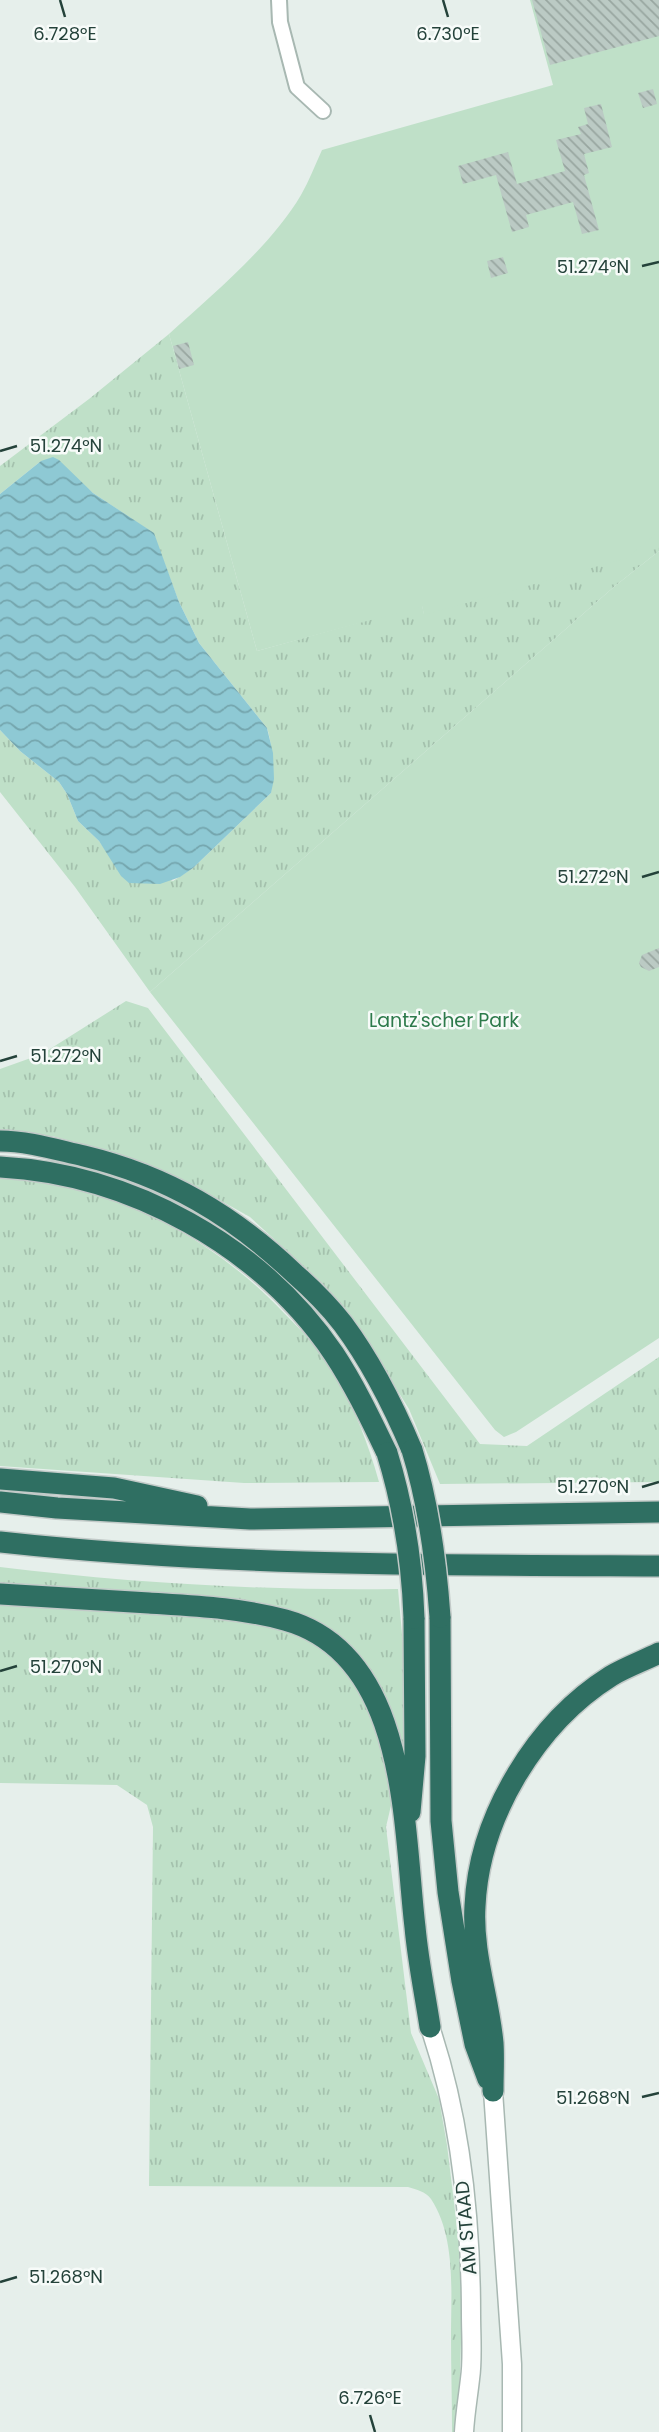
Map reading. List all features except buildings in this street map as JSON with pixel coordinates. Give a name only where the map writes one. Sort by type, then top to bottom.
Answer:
[{"type":"highway","points":[[0,1142],[55,1149],[117,1164],[183,1191],[232,1220],[282,1262],[342,1323],[391,1401],[423,1484],[433,1541],[440,1617],[441,1822],[448,1892],[475,2044],[493,2091]]},
{"type":"highway","points":[[0,1167],[27,1168],[115,1189],[167,1211],[216,1239],[261,1271],[302,1314],[333,1353],[363,1404],[387,1454],[409,1545],[414,1618],[415,1756],[408,1840]]},
{"type":"highway","points":[[0,1479],[114,1488],[250,1519]]},
{"type":"highway","points":[[0,1502],[57,1508],[250,1519],[659,1512]]},
{"type":"highway","points":[[0,1542],[55,1548],[300,1563],[659,1566]]},
{"type":"highway","points":[[0,1594],[229,1608],[288,1621],[327,1640],[358,1669],[379,1707],[393,1753],[408,1840],[415,1928],[430,2027]]},
{"type":"highway","points":[[493,2091],[493,2042],[480,1974],[475,1906],[481,1866],[493,1821],[535,1744],[570,1708],[611,1676],[659,1653]]},
{"type":"street","points":[[279,0],[280,22],[297,87],[323,111]]},
{"type":"street","name":"AM STAAD","points":[[430,2027],[444,2069],[457,2140],[470,2250],[471,2379],[465,2408],[464,2432]]},
{"type":"street","name":"AM STAAD","points":[[493,2091],[512,2364],[512,2432]]},
{"type":"green space","points":[[530,0],[659,0],[659,531],[627,558],[424,615],[422,606],[257,651],[169,334],[240,269],[274,233],[301,195],[322,150],[553,85]]},
{"type":"green space","points":[[169,334],[257,651],[422,605],[424,614],[659,455],[659,551],[615,586],[150,992],[75,887],[0,792],[0,730],[20,751],[59,782],[78,821],[109,855],[173,881],[193,868],[271,793],[272,752],[267,728],[199,643],[179,602],[153,533],[78,480],[41,461],[0,494],[0,466]]},
{"type":"green space","name":"Lantz'scher Park","points":[[659,551],[659,1338],[516,1432],[504,1437],[495,1430],[150,992],[615,586]]},
{"type":"green space","points":[[126,1001],[148,1008],[480,1444],[527,1446],[659,1357],[659,1482],[440,1484],[409,1409],[367,1342],[322,1283],[250,1217],[189,1183],[123,1155],[52,1136],[0,1136],[0,1069],[42,1054]]},
{"type":"green space","points":[[0,1178],[63,1186],[112,1200],[192,1238],[240,1272],[296,1325],[326,1361],[359,1424],[379,1482],[244,1483],[0,1466]]},
{"type":"green space","points":[[0,1567],[199,1585],[398,1589],[406,1741],[386,1827],[411,2033],[439,2099],[459,2244],[462,2313],[458,2432],[452,2432],[451,2283],[448,2247],[439,2214],[426,2194],[408,2187],[149,2186],[153,1827],[147,1805],[117,1785],[0,1783]]},
{"type":"water","points":[[53,457],[93,493],[154,533],[179,602],[199,643],[267,728],[273,753],[274,779],[271,793],[193,868],[180,877],[160,884],[129,883],[121,876],[99,841],[78,821],[59,782],[20,751],[0,730],[0,494],[41,461]]}]
